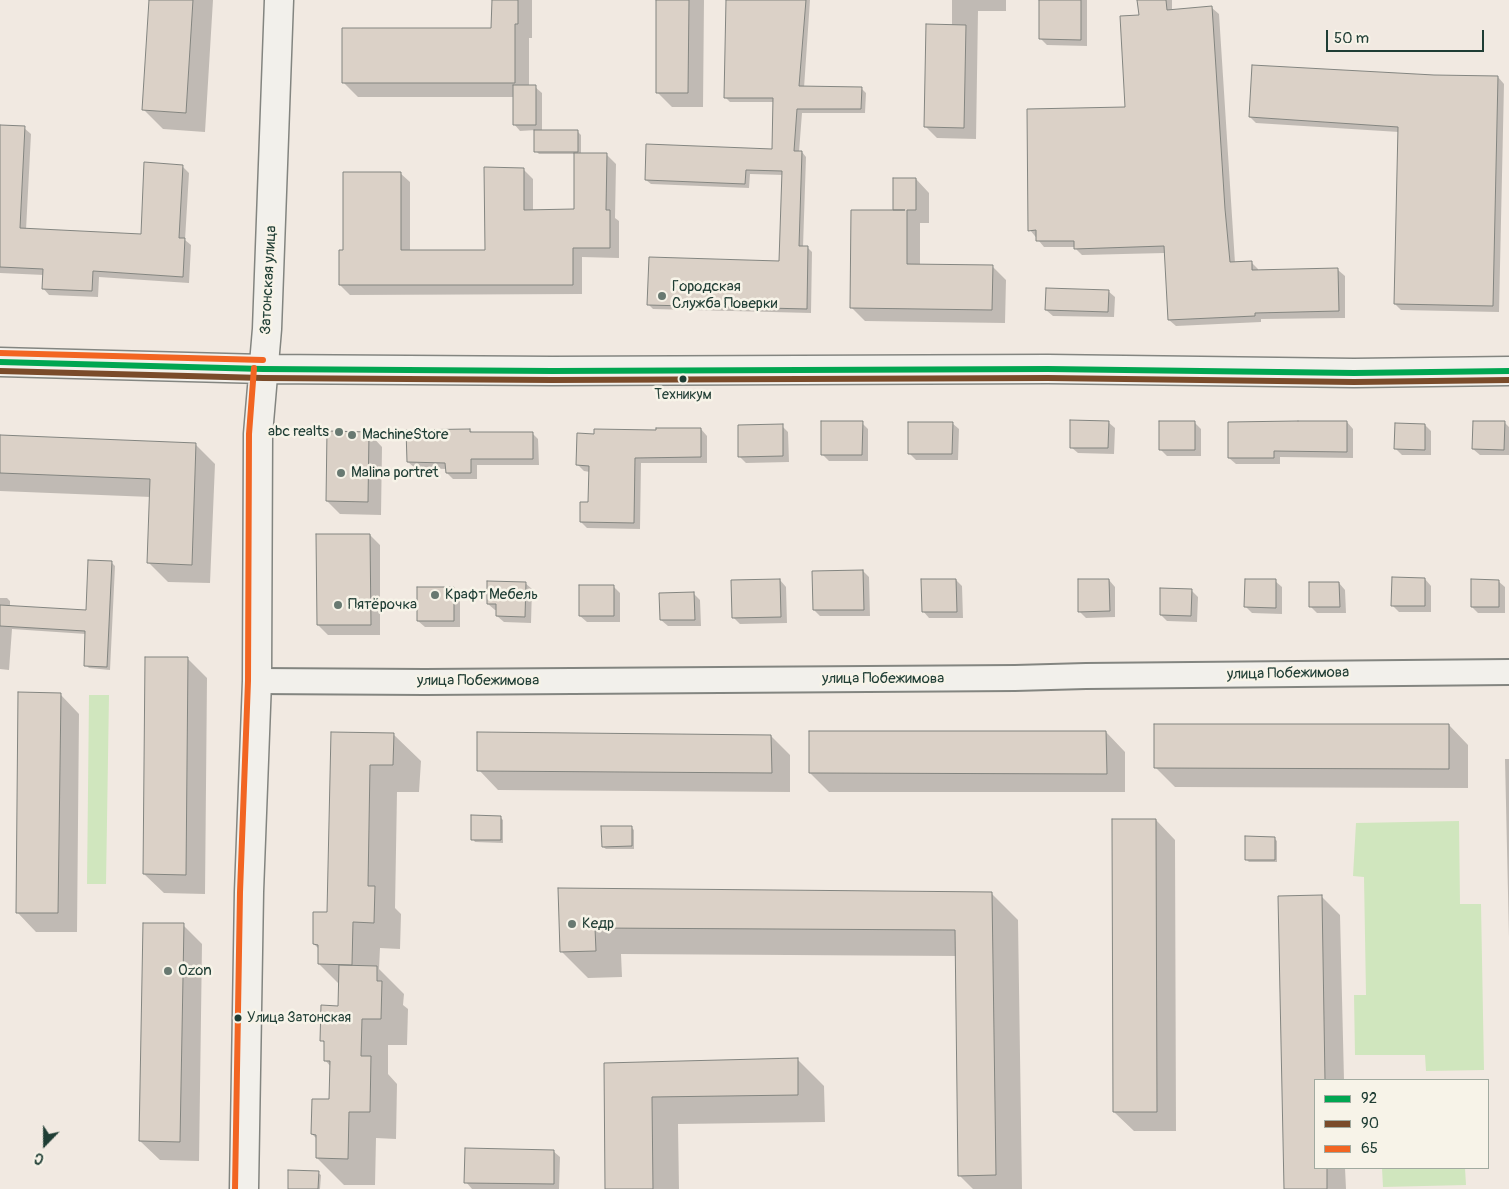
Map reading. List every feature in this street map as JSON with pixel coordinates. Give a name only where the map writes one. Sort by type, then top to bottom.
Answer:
[{"type":"street","name":"Затонская улица","points":[[244,1189],[249,902],[256,681],[258,434],[267,320],[275,148],[279,0]]},
{"type":"street","points":[[0,362],[263,369],[635,372],[1048,369],[1354,372],[1509,371]]},
{"type":"street","name":"улица Побежимова","points":[[256,681],[434,682],[1509,672]]},
{"type":"green space","points":[[89,695],[109,695],[106,884],[87,884]]},
{"type":"green space","points":[[1459,821],[1460,904],[1481,904],[1484,1070],[1426,1071],[1425,1055],[1355,1055],[1354,995],[1366,995],[1364,877],[1353,876],[1356,823]]},
{"type":"green space","points":[[1382,1169],[1465,1169],[1466,1185],[1383,1187]]},
{"type":"building","points":[[149,0],[193,0],[186,113],[142,110]]},
{"type":"building","points":[[492,0],[518,0],[518,24],[515,24],[515,83],[342,83],[342,28],[491,28]]},
{"type":"building","points":[[656,0],[689,0],[688,93],[656,93]]},
{"type":"building","points":[[726,0],[806,0],[799,86],[862,87],[861,109],[797,109],[794,151],[802,151],[799,246],[808,246],[807,309],[647,305],[649,257],[779,261],[782,171],[746,170],[745,184],[645,180],[646,144],[772,149],[773,98],[724,98]]},
{"type":"building","points":[[1039,0],[1081,0],[1081,40],[1039,39]]},
{"type":"building","points":[[1137,0],[1166,0],[1167,10],[1212,6],[1230,262],[1252,261],[1252,270],[1338,268],[1339,311],[1255,313],[1255,316],[1168,320],[1164,246],[1074,249],[1074,241],[1036,241],[1036,230],[1028,231],[1027,109],[1125,107],[1120,16],[1139,15]]},
{"type":"building","points":[[926,24],[966,25],[964,128],[924,127]]},
{"type":"building","points":[[1252,65],[1434,75],[1498,76],[1493,306],[1394,304],[1398,127],[1249,117]]},
{"type":"building","points":[[513,85],[536,85],[536,125],[513,125]]},
{"type":"building","points":[[0,125],[25,126],[20,228],[141,234],[144,162],[183,165],[179,238],[185,238],[183,277],[93,271],[92,291],[42,289],[43,269],[0,267]]},
{"type":"building","points":[[534,130],[578,130],[578,152],[534,152]]},
{"type":"building","points":[[574,153],[607,153],[606,210],[610,210],[610,248],[573,248],[573,285],[339,285],[339,250],[343,250],[343,172],[401,172],[401,250],[485,250],[484,167],[524,168],[524,210],[574,209]]},
{"type":"building","points":[[893,178],[916,178],[916,210],[907,210],[907,264],[993,265],[992,310],[850,308],[851,210],[893,210]]},
{"type":"building","points":[[1046,288],[1109,290],[1108,312],[1045,310]]},
{"type":"building","points":[[1070,420],[1109,421],[1108,448],[1070,448]]},
{"type":"building","points":[[821,421],[863,421],[862,455],[821,455]]},
{"type":"building","points":[[1159,421],[1195,421],[1195,450],[1159,450]]},
{"type":"building","points":[[1347,421],[1347,452],[1274,451],[1274,458],[1228,458],[1228,422]]},
{"type":"building","points":[[1473,421],[1505,421],[1504,450],[1472,449]]},
{"type":"building","points":[[908,422],[953,422],[952,454],[908,454]]},
{"type":"building","points":[[1395,423],[1425,424],[1425,450],[1394,449]]},
{"type":"building","points":[[783,424],[783,456],[738,457],[738,425]]},
{"type":"building","points":[[656,428],[701,428],[701,457],[635,458],[634,523],[580,522],[580,502],[588,502],[589,466],[576,465],[577,433],[594,434],[594,429],[656,430]]},
{"type":"building","points":[[470,429],[470,432],[533,432],[533,459],[471,459],[471,473],[446,473],[445,463],[407,462],[406,430]]},
{"type":"building","points":[[327,431],[369,432],[368,502],[326,501]]},
{"type":"building","points":[[0,435],[196,443],[192,565],[147,563],[150,479],[0,473]]},
{"type":"building","points":[[316,534],[370,534],[371,625],[317,625]]},
{"type":"building","points":[[88,560],[112,561],[107,667],[84,666],[85,631],[0,626],[0,605],[86,610]]},
{"type":"building","points":[[863,570],[864,610],[813,610],[812,571]]},
{"type":"building","points":[[1392,577],[1425,578],[1425,606],[1391,606]]},
{"type":"building","points":[[780,579],[781,617],[732,618],[731,580]]},
{"type":"building","points":[[921,579],[956,579],[957,612],[922,612]]},
{"type":"building","points":[[1078,579],[1109,579],[1110,611],[1078,612]]},
{"type":"building","points":[[1245,579],[1276,579],[1276,608],[1244,607]]},
{"type":"building","points":[[1471,579],[1499,580],[1499,607],[1471,607]]},
{"type":"building","points":[[487,581],[526,582],[525,617],[496,616],[496,604],[487,604]]},
{"type":"building","points":[[1309,582],[1339,582],[1340,607],[1309,607]]},
{"type":"building","points":[[579,585],[614,585],[614,616],[579,616]]},
{"type":"building","points":[[417,587],[454,587],[454,621],[417,621]]},
{"type":"building","points":[[1160,588],[1192,589],[1191,616],[1160,615]]},
{"type":"building","points":[[694,592],[695,620],[660,620],[659,593]]},
{"type":"building","points":[[145,657],[188,657],[186,875],[143,874]]},
{"type":"building","points":[[18,692],[61,693],[58,913],[16,913]]},
{"type":"building","points":[[1154,724],[1449,724],[1449,769],[1154,768]]},
{"type":"building","points":[[809,731],[1106,731],[1107,774],[809,773]]},
{"type":"building","points":[[331,732],[394,733],[393,765],[370,765],[368,886],[375,886],[374,923],[353,922],[352,965],[318,964],[318,945],[313,944],[313,912],[327,912]]},
{"type":"building","points":[[477,732],[771,735],[772,773],[477,771]]},
{"type":"building","points":[[471,815],[501,816],[501,840],[471,840]]},
{"type":"building","points":[[1112,819],[1156,819],[1157,1112],[1113,1112]]},
{"type":"building","points":[[601,826],[632,826],[632,846],[602,847]]},
{"type":"building","points":[[1245,836],[1275,837],[1275,860],[1245,860]]},
{"type":"building","points":[[558,888],[992,892],[996,1175],[958,1176],[955,930],[595,928],[596,951],[560,952]]},
{"type":"building","points":[[1322,895],[1325,1079],[1314,1079],[1314,1169],[1327,1169],[1327,1189],[1284,1189],[1278,896]]},
{"type":"building","points":[[143,923],[184,923],[180,1142],[139,1141]]},
{"type":"building","points":[[339,965],[377,966],[377,981],[382,981],[381,1019],[362,1019],[361,1056],[371,1056],[370,1112],[349,1112],[348,1159],[316,1158],[316,1135],[311,1134],[312,1099],[329,1099],[330,1061],[324,1061],[324,1041],[320,1041],[321,1005],[338,1006]]},
{"type":"building","points":[[798,1058],[798,1095],[652,1097],[653,1189],[605,1189],[604,1063]]},
{"type":"building","points":[[465,1148],[554,1150],[554,1184],[464,1183]]},
{"type":"building","points":[[288,1170],[319,1171],[318,1189],[288,1189]]},
{"type":"transit line","name":"65","points":[[0,353],[263,360]]},
{"type":"transit line","name":"92","points":[[0,362],[263,369],[552,371],[1048,369],[1354,373],[1509,371]]},
{"type":"transit line","name":"65","points":[[235,1189],[240,892],[248,681],[249,434],[254,368]]},
{"type":"transit line","name":"90","points":[[0,371],[263,378],[552,380],[1048,378],[1354,382],[1509,380]]},
{"type":"place","name":"Городская Служба Поверки","points":[[662,296]]},
{"type":"place","name":"Техникум","points":[[683,379]]},
{"type":"place","name":"abc realts","points":[[339,432]]},
{"type":"place","name":"MachineStore","points":[[352,435]]},
{"type":"place","name":"Malina portret","points":[[341,473]]},
{"type":"place","name":"Крафт Мебель","points":[[435,595]]},
{"type":"place","name":"Пятёрочка","points":[[338,605]]},
{"type":"place","name":"Кедр","points":[[572,924]]},
{"type":"place","name":"Ozon","points":[[168,971]]},
{"type":"place","name":"Улица Затонская","points":[[238,1018]]}]
